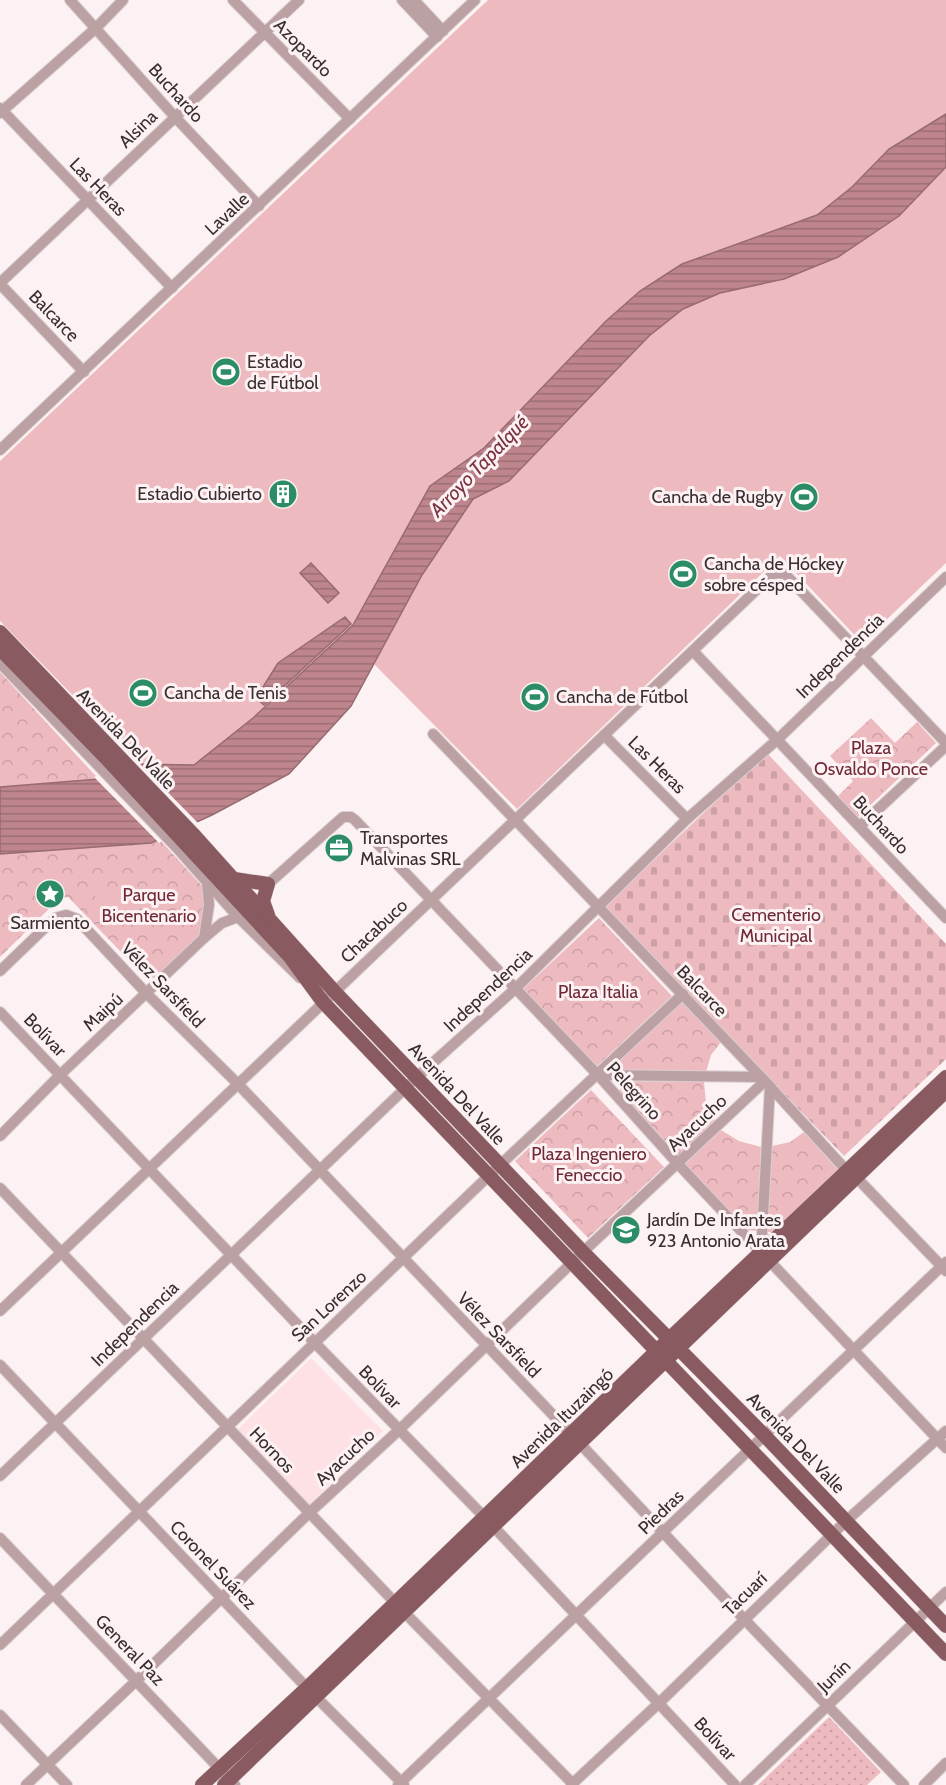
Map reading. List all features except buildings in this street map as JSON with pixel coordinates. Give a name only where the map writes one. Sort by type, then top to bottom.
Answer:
[{"type":"main road","name":"Avenida Del Valle","points":[[0,632],[105,758]]},
{"type":"main road","name":"Avenida Del Valle","points":[[0,649],[184,841],[290,957],[324,1002],[489,1176],[673,1343],[946,1626]]},
{"type":"main road","name":"Avenida Del Valle","points":[[184,841],[234,879],[334,992],[500,1166],[661,1355],[946,1654]]},
{"type":"main road","points":[[234,879],[268,884],[263,901],[269,918]]},
{"type":"main road","name":"Avenida Ituzaingó","points":[[229,1783],[311,1692],[673,1343],[944,1088]]},
{"type":"main road","name":"Avenida Ituzaingó","points":[[202,1785],[311,1692]]},
{"type":"street","name":"Buchardo","points":[[70,0],[259,206]]},
{"type":"street","points":[[1,111],[96,28],[123,0]]},
{"type":"street","name":"Azopardo","points":[[233,0],[350,119]]},
{"type":"street","name":"Alsina","points":[[0,284],[299,0]]},
{"type":"street","points":[[402,0],[440,34]]},
{"type":"street","points":[[414,0],[440,34]]},
{"type":"street","name":"Lavalle","points":[[0,450],[475,0]]},
{"type":"street","name":"Las Heras","points":[[1,111],[172,288]]},
{"type":"street","name":"Balcarce","points":[[0,284],[84,372]]},
{"type":"street","name":"Chacabuco","points":[[0,1311],[771,576],[777,573],[785,574],[862,657]]},
{"type":"street","name":"Independencia","points":[[0,1476],[417,1077],[515,989],[687,819],[778,739],[946,577]]},
{"type":"street","name":"Buchardo","points":[[693,651],[945,915]]},
{"type":"street","points":[[860,826],[946,744],[862,657]]},
{"type":"street","name":"Avenida Del Valle","points":[[0,663],[105,758]]},
{"type":"street","name":"Balcarce","points":[[433,734],[683,994],[851,1174],[945,1267]]},
{"type":"street","name":"Las Heras","points":[[604,735],[687,819]]},
{"type":"street","name":"Pelegrino","points":[[268,884],[343,817],[351,817],[355,820],[598,1075],[678,1164],[856,1350],[946,1448]]},
{"type":"street","name":"Avenida Del Valle","points":[[184,841],[207,883],[324,1002]]},
{"type":"street","points":[[204,938],[208,911],[207,883]]},
{"type":"street","name":"Vélez Sarsfield","points":[[0,971],[52,920],[66,915],[77,920],[237,1083],[904,1785]]},
{"type":"street","name":"Maipú","points":[[0,1136],[60,1075],[204,938],[222,923],[238,917]]},
{"type":"street","name":"San Lorenzo","points":[[0,1645],[226,1426],[683,994]]},
{"type":"street","name":"Bolívar","points":[[0,1012],[489,1522],[735,1785]]},
{"type":"street","points":[[598,1075],[765,1081],[765,1256]]},
{"type":"street","name":"Ayacucho","points":[[26,1785],[577,1257],[765,1081]]},
{"type":"street","name":"Hornos","points":[[0,1188],[572,1785]]},
{"type":"street","name":"Piedras","points":[[401,1784],[575,1614],[945,1267]]},
{"type":"street","name":"Coronel Suárez","points":[[0,1365],[401,1784]]},
{"type":"street","name":"Tacuarí","points":[[572,1785],[659,1703],[743,1618],[946,1431]]},
{"type":"street","name":"General Paz","points":[[0,1538],[220,1768],[229,1783]]},
{"type":"street","name":"Junín","points":[[745,1785],[946,1592]]},
{"type":"street","points":[[0,1715],[66,1785]]},
{"type":"street","points":[[924,1785],[946,1763]]},
{"type":"shaded area","points":[[311,1358],[383,1431],[309,1505],[236,1431]]},
{"type":"green space","points":[[488,0],[946,0],[946,114],[889,149],[852,187],[817,215],[682,264],[640,291],[606,321],[484,448],[430,486],[353,625],[253,718],[194,766],[141,765],[0,621],[0,461]]},
{"type":"green space","points":[[946,167],[946,563],[862,643],[780,556],[517,809],[374,664],[422,575],[473,499],[509,481],[649,336],[683,309],[720,293],[784,279],[899,216]]},
{"type":"green space","points":[[0,672],[93,773],[99,779],[0,787]]},
{"type":"green space","name":"Plaza Osvaldo Ponce","points":[[871,718],[895,743],[917,722],[936,743],[858,817],[838,796],[853,781],[830,756]]},
{"type":"green space","name":"Cementerio Municipal","points":[[767,753],[946,944],[946,1059],[844,1156],[604,907]]},
{"type":"green space","points":[[869,771],[884,786],[859,810],[845,795]]},
{"type":"green space","name":"Parque Bicentenario","points":[[160,840],[203,887],[206,908],[201,934],[154,979],[147,979],[68,897],[59,899],[0,957],[0,854],[151,843]]},
{"type":"green space","points":[[96,886],[116,887],[114,913],[94,912]]},
{"type":"green space","points":[[118,892],[138,893],[136,919],[116,917]]},
{"type":"green space","name":"Plaza Italia","points":[[599,918],[672,996],[596,1067],[523,989]]},
{"type":"green space","points":[[683,1001],[721,1042],[711,1055],[706,1072],[620,1070],[618,1062]]},
{"type":"green space","name":"Plaza Ingeniero Feneccio","points":[[621,1081],[704,1082],[706,1103],[715,1120],[677,1157],[619,1094]]},
{"type":"green space","name":"Plaza Ingeniero Feneccio","points":[[591,1090],[664,1167],[588,1238],[515,1161]]},
{"type":"green space","name":"Plaza Ingeniero Feneccio","points":[[721,1130],[739,1141],[761,1147],[757,1231],[746,1230],[685,1164]]},
{"type":"green space","points":[[804,1132],[839,1171],[777,1232],[767,1232],[772,1146],[790,1142]]},
{"type":"green space","points":[[829,1717],[881,1772],[867,1785],[758,1785]]},
{"type":"water","name":"Arroyo Tapalqué","points":[[946,114],[946,167],[899,216],[838,257],[784,279],[720,293],[683,309],[649,336],[509,481],[473,499],[422,575],[351,706],[289,774],[212,815],[151,843],[0,854],[0,787],[99,779],[133,764],[194,765],[253,718],[353,625],[430,486],[484,448],[606,321],[640,291],[682,264],[817,215],[852,187],[889,149]]},
{"type":"water","points":[[311,563],[339,593],[328,603],[300,573]]},
{"type":"water","points":[[345,617],[351,624],[264,705],[256,698],[278,663]]},
{"type":"pier","points":[[132,762],[138,762],[199,824],[159,843],[94,777]]},
{"type":"place","name":"Estadio de Fútbol","points":[[226,372]]},
{"type":"place","name":"Estadio Cubierto","points":[[283,494]]},
{"type":"place","name":"Cancha de Rugby","points":[[804,497]]},
{"type":"place","name":"Cancha de Hóckey sobre césped","points":[[683,574]]},
{"type":"place","name":"Cancha de Tenis","points":[[143,693]]},
{"type":"place","name":"Cancha de Fútbol","points":[[535,697]]},
{"type":"place","name":"Transportes Malvinas SRL","points":[[339,848]]},
{"type":"place","name":"Sarmiento","points":[[50,894]]},
{"type":"place","name":"Jardín De Infantes 923 Antonio Arata","points":[[626,1230]]}]
